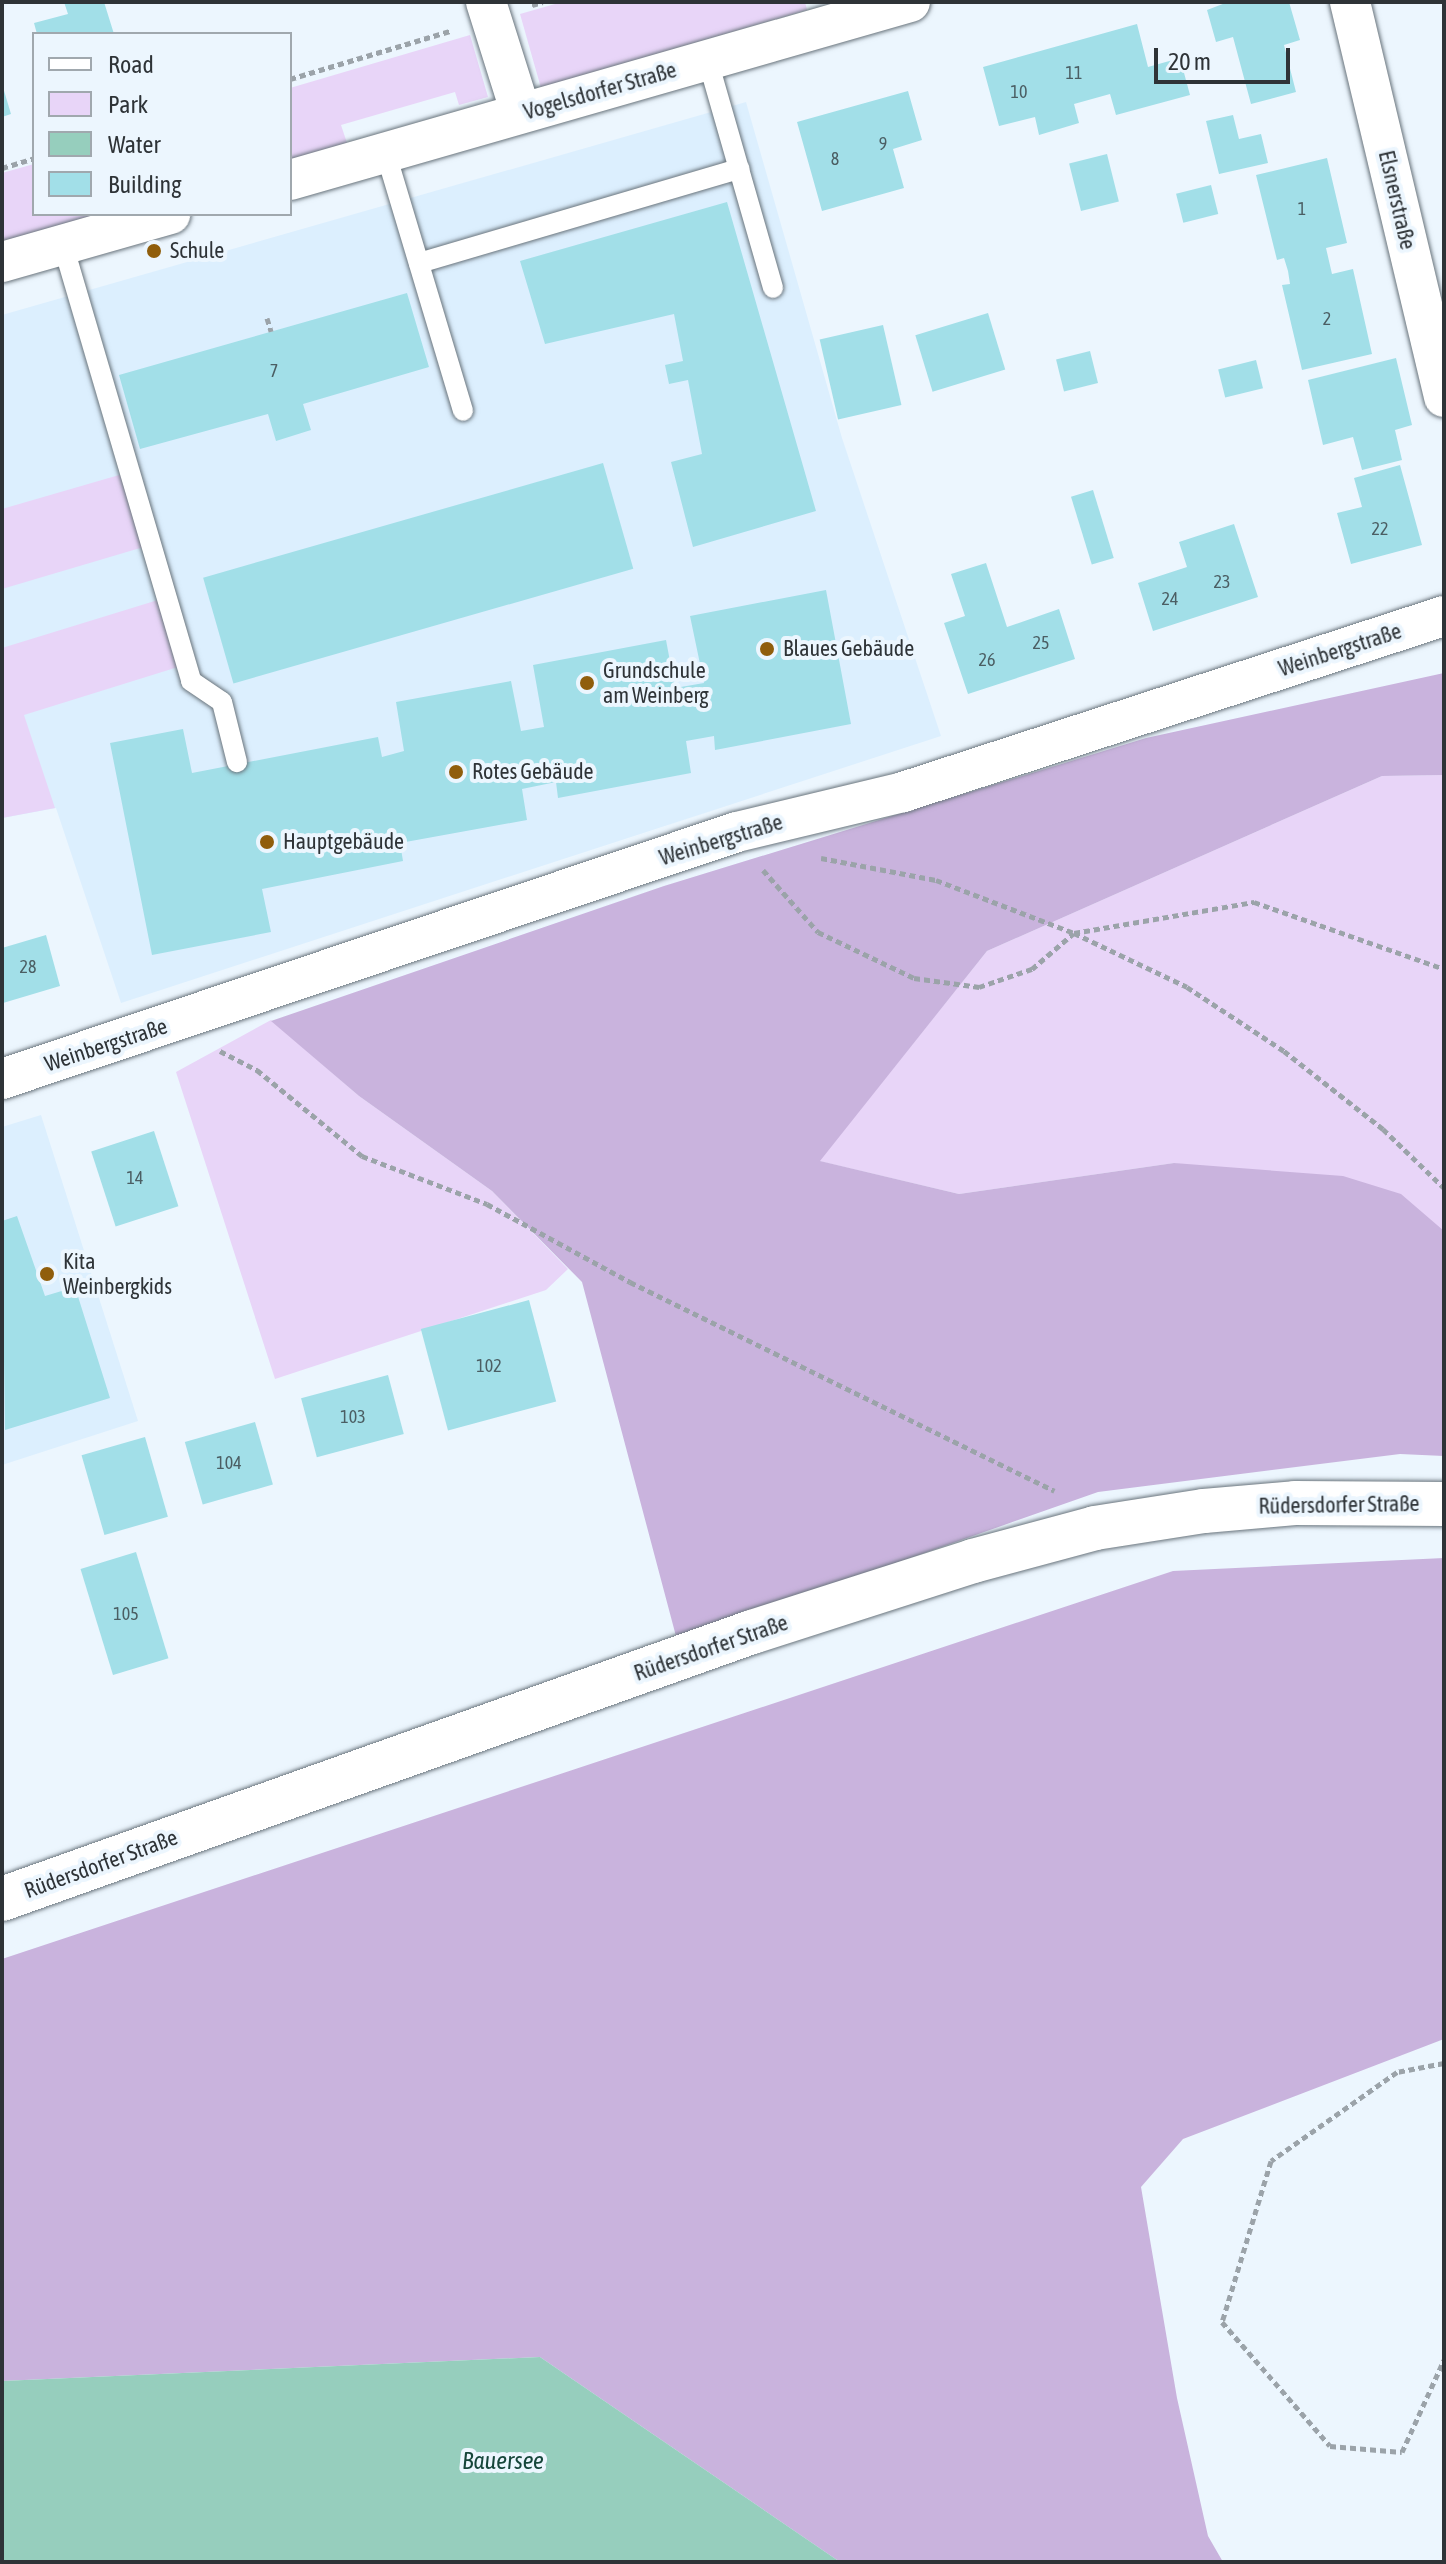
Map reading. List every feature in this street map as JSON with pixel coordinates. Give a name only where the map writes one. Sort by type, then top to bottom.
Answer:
[{"type":"main road","name":"Rüdersdorfer Straße","points":[[2,1899],[752,1632],[973,1561],[1095,1528],[1295,1503],[1444,1504]]},
{"type":"street","name":"Vogelsdorfer Straße","points":[[292,179],[910,2]]},
{"type":"street","name":"Elsnerstraße","points":[[1350,2],[1444,397]]},
{"type":"street","points":[[489,10],[521,113]]},
{"type":"street","points":[[2,262],[163,216]]},
{"type":"street","name":"Weinbergstraße","points":[[2,1079],[737,832],[903,792],[1444,616]]},
{"type":"lane","points":[[708,61],[773,288]]},
{"type":"lane","points":[[386,154],[463,411]]},
{"type":"lane","points":[[419,263],[739,169]]},
{"type":"lane","points":[[63,245],[191,681],[222,702],[237,762]]},
{"type":"path","points":[[292,78],[489,10]]},
{"type":"path","points":[[2,168],[32,159]]},
{"type":"path","points":[[267,318],[271,331]]},
{"type":"path","points":[[737,832],[776,888],[818,932],[914,978],[979,987],[1032,969],[1074,933],[1254,902],[1444,969]]},
{"type":"path","points":[[816,857],[936,880],[1074,933],[1187,987],[1284,1051],[1383,1129],[1444,1188]]},
{"type":"path","points":[[170,1024],[257,1070],[362,1156],[487,1204],[630,1282],[1058,1493],[1095,1528]]},
{"type":"path","points":[[1444,2063],[1397,2072],[1271,2161],[1222,2322],[1330,2446],[1402,2452],[1444,2360]]},
{"type":"shaded area","points":[[746,102],[842,438],[941,736],[121,1003],[56,808],[2,818],[2,315]]},
{"type":"shaded area","points":[[1444,673],[1444,775],[1382,776],[987,951],[820,1161],[959,1194],[1174,1163],[1343,1176],[1401,1194],[1444,1231],[1444,1456],[1400,1454],[1098,1492],[677,1640],[582,1282],[492,1191],[359,1096],[271,1021],[664,886],[1146,738]]},
{"type":"shaded area","name":"Kita Weinbergkids","points":[[41,1115],[138,1421],[2,1465],[2,1127]]},
{"type":"shaded area","points":[[1444,1558],[1444,2039],[1183,2139],[1141,2187],[1177,2398],[1208,2536],[1223,2562],[840,2562],[540,2357],[2,2381],[2,1959],[1173,1571]]},
{"type":"green space","points":[[562,2],[805,2],[807,10],[541,88],[520,14]]},
{"type":"green space","points":[[470,35],[488,97],[459,105],[455,92],[341,125],[347,143],[292,159],[292,87]]},
{"type":"green space","points":[[32,165],[32,216],[100,216],[2,245],[2,173]]},
{"type":"green space","points":[[126,473],[147,546],[2,589],[2,509]]},
{"type":"green space","points":[[158,600],[178,667],[24,715],[55,808],[2,818],[2,648]]},
{"type":"green space","points":[[1444,775],[1444,1231],[1174,1163],[959,1194],[819,1161],[987,951],[1382,776]]},
{"type":"green space","points":[[271,1020],[359,1096],[492,1191],[568,1269],[546,1290],[275,1379],[176,1072]]},
{"type":"water","name":"Bauersee","points":[[540,2357],[840,2562],[2,2562],[2,2381]]},
{"type":"building","points":[[64,2],[104,2],[113,32],[36,32],[34,23],[68,14]]},
{"type":"building","points":[[1228,2],[1289,2],[1300,40],[1284,45],[1296,92],[1251,104],[1233,37],[1216,42],[1207,10]]},
{"type":"building","points":[[1137,24],[1148,67],[1180,58],[1190,95],[1116,115],[1110,94],[1074,104],[1079,123],[1039,135],[1035,117],[999,126],[983,67]]},
{"type":"building","points":[[2,84],[11,114],[2,117]]},
{"type":"building","points":[[908,91],[922,140],[893,149],[904,188],[822,211],[797,122]]},
{"type":"building","points":[[1233,115],[1239,139],[1261,134],[1268,163],[1219,174],[1206,121]]},
{"type":"building","points":[[1107,154],[1119,202],[1081,211],[1069,163]]},
{"type":"building","points":[[1327,158],[1347,243],[1326,248],[1332,274],[1353,269],[1372,354],[1302,370],[1282,285],[1290,284],[1288,271],[1284,258],[1277,260],[1256,175]]},
{"type":"building","points":[[1211,185],[1218,214],[1183,223],[1176,194]]},
{"type":"building","points":[[727,202],[816,511],[693,547],[671,462],[702,454],[688,380],[669,384],[665,365],[683,361],[674,314],[545,344],[520,261]]},
{"type":"building","points":[[407,293],[429,367],[303,404],[311,430],[276,441],[268,414],[140,449],[119,375]]},
{"type":"building","points":[[988,313],[1005,369],[933,392],[915,335]]},
{"type":"building","points":[[883,325],[901,405],[838,420],[820,340]]},
{"type":"building","points":[[1090,351],[1098,383],[1064,391],[1056,359]]},
{"type":"building","points":[[1396,358],[1412,425],[1395,430],[1402,460],[1362,470],[1353,437],[1323,445],[1308,380]]},
{"type":"building","points":[[1256,360],[1263,388],[1225,398],[1218,369]]},
{"type":"building","points":[[603,463],[633,569],[233,683],[203,578]]},
{"type":"building","points":[[1400,465],[1422,545],[1351,564],[1337,513],[1362,507],[1354,478]]},
{"type":"building","points":[[1093,490],[1114,558],[1092,565],[1071,497]]},
{"type":"building","points":[[1234,524],[1258,597],[1153,631],[1138,583],[1187,567],[1179,542]]},
{"type":"building","points":[[986,563],[1007,627],[1059,609],[1075,659],[968,694],[944,623],[965,616],[951,574]]},
{"type":"building","points":[[826,590],[851,724],[715,750],[714,736],[686,741],[691,773],[558,798],[556,782],[522,789],[527,820],[400,843],[403,861],[262,889],[271,932],[152,955],[110,743],[183,729],[192,773],[378,737],[382,757],[404,751],[396,702],[511,681],[521,731],[544,727],[533,665],[666,640],[675,688],[704,683],[690,616]]},
{"type":"building","points":[[46,935],[60,986],[3,1003],[2,948]]},
{"type":"building","points":[[154,1131],[178,1206],[116,1227],[91,1151]]},
{"type":"building","points":[[17,1216],[45,1296],[75,1287],[110,1398],[5,1430],[2,1221]]},
{"type":"building","points":[[529,1300],[556,1401],[448,1430],[421,1329]]},
{"type":"building","points":[[388,1375],[404,1434],[317,1457],[301,1398]]},
{"type":"building","points":[[255,1422],[273,1484],[203,1505],[185,1442]]},
{"type":"building","points":[[145,1437],[168,1517],[104,1535],[82,1455]]},
{"type":"building","points":[[136,1552],[168,1658],[113,1675],[81,1569]]},
{"type":"place","name":"Schule","points":[[154,251]]},
{"type":"place","name":"Blaues Gebäude","points":[[767,649]]},
{"type":"place","name":"Grundschule am Weinberg","points":[[587,683]]},
{"type":"place","name":"Rotes Gebäude","points":[[456,772]]},
{"type":"place","name":"Hauptgebäude","points":[[267,842]]},
{"type":"place","name":"Kita Weinbergkids","points":[[47,1274]]}]
